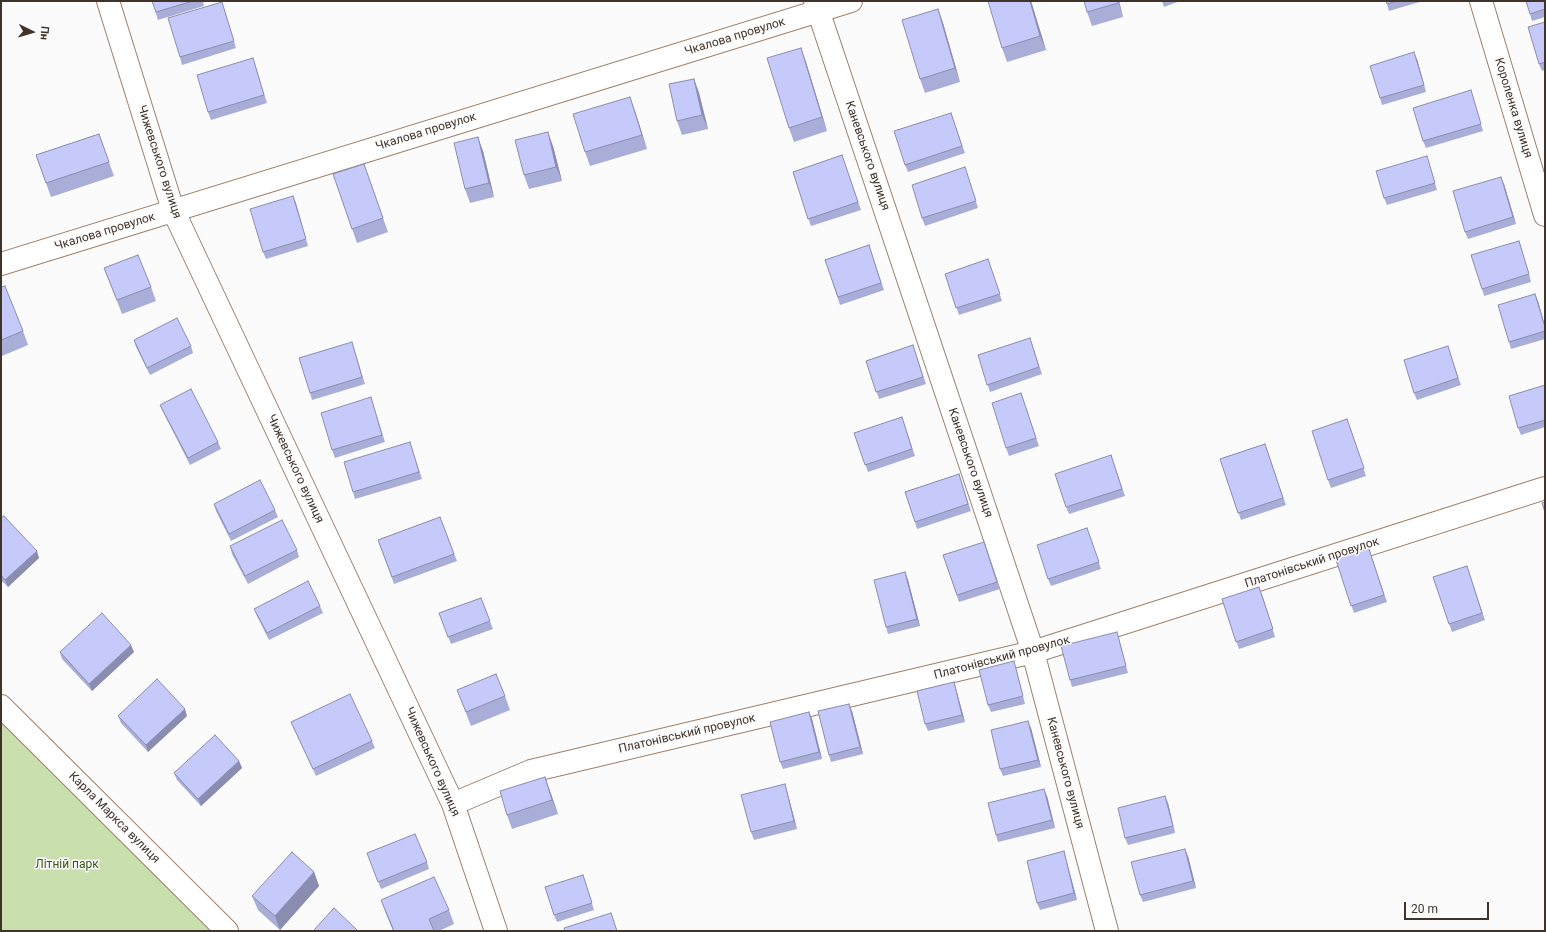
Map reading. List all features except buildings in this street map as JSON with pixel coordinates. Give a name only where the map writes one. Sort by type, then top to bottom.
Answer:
[{"type":"street","name":"Чижевського вулиця","points":[[108,1],[173,210],[453,804],[496,931]]},
{"type":"street","name":"Чкалова провулок","points":[[1,264],[817,6],[851,1]]},
{"type":"street","name":"Короленка вулиця","points":[[1481,1],[1545,215]]},
{"type":"street","name":"Каневського вулиця","points":[[817,6],[1033,652],[1107,931]]},
{"type":"street","name":"Платонівський провулок","points":[[453,804],[531,771],[1033,652],[1545,488]]},
{"type":"street","name":"Карла Маркса вулиця","points":[[1,706],[227,931]]},
{"type":"green space","name":"Літній парк","points":[[1,706],[227,931],[1,931]]}]
